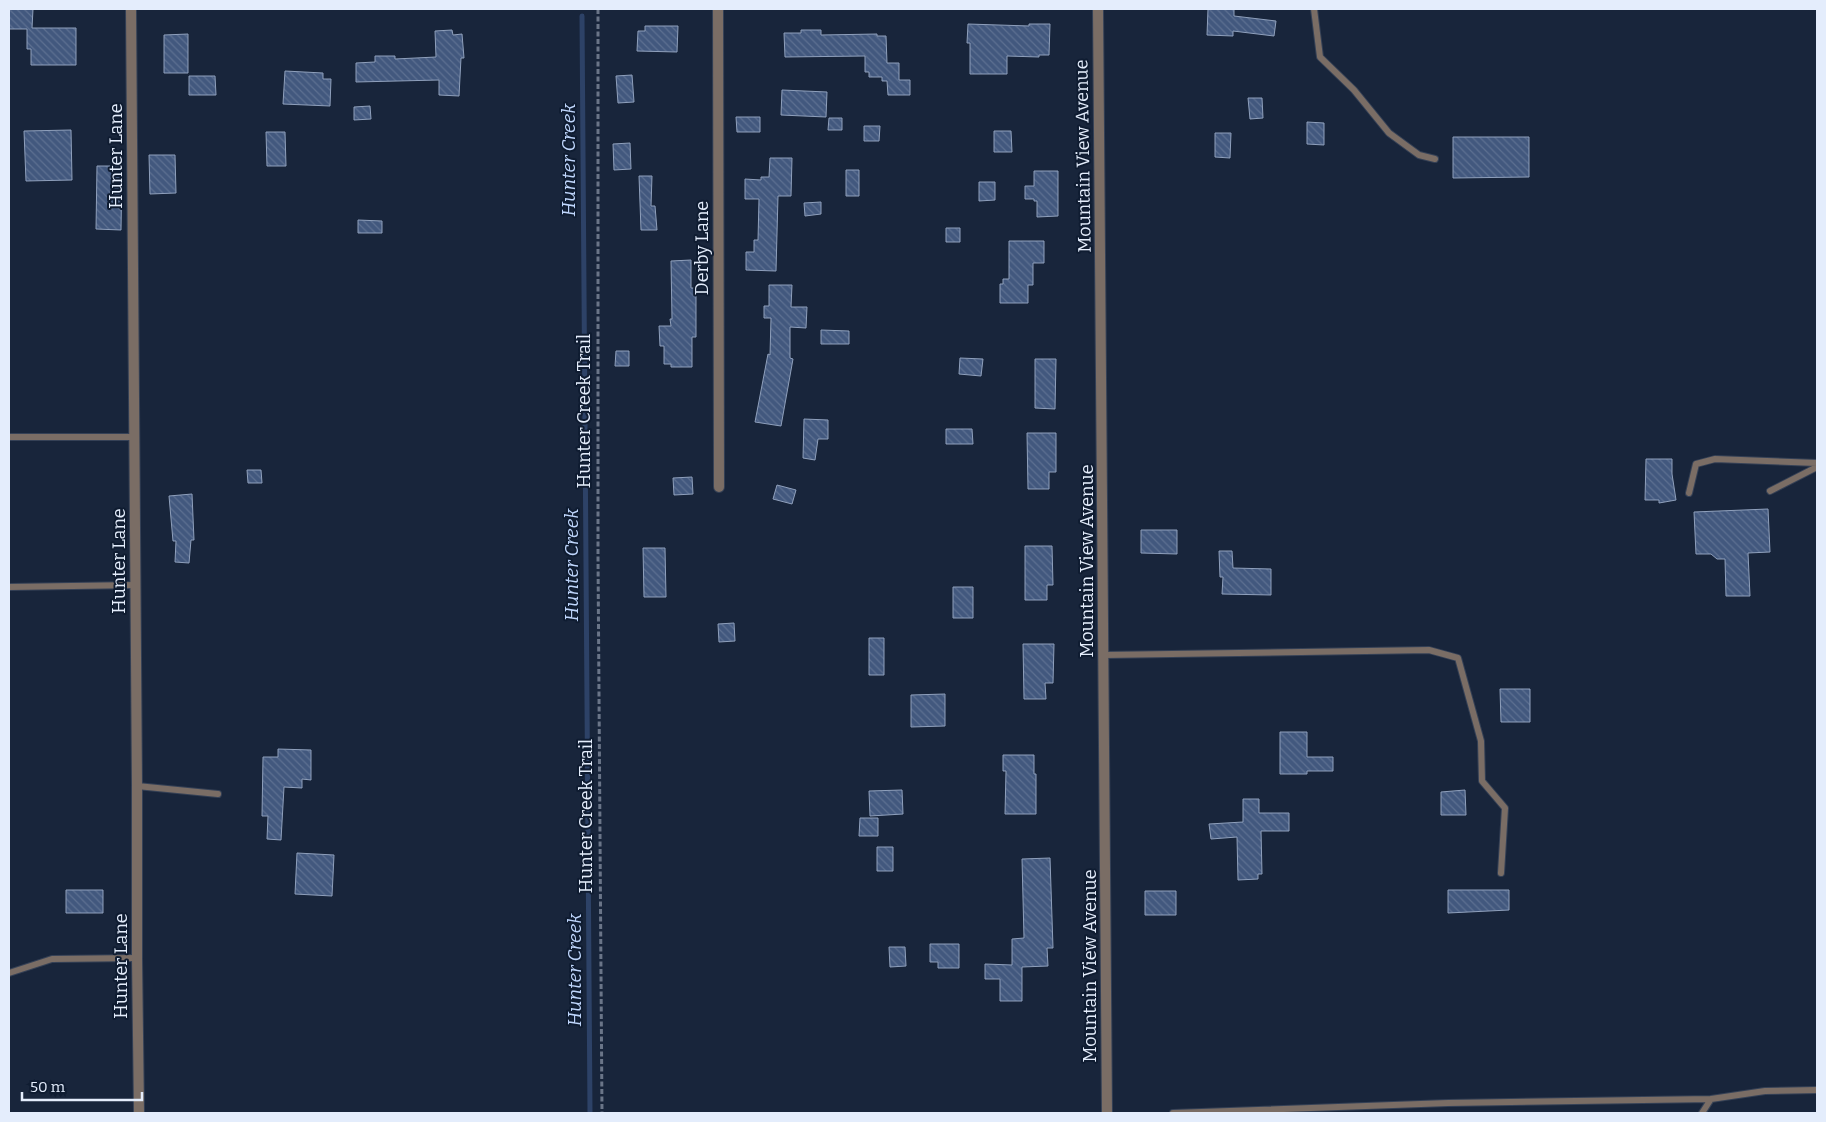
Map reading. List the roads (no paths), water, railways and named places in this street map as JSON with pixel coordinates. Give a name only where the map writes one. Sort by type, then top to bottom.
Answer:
[{"type":"street","name":"Hunter Lane","points":[[131,9],[137,958],[140,1113]]},
{"type":"street","name":"Derby Lane","points":[[718,9],[720,487]]},
{"type":"street","name":"Mountain View Avenue","points":[[1098,9],[1107,1113]]},
{"type":"lane","points":[[1314,9],[1320,57],[1354,90],[1389,133],[1420,155],[1435,160]]},
{"type":"lane","points":[[9,437],[135,437]]},
{"type":"lane","points":[[1689,493],[1696,464],[1715,459],[1817,463]]},
{"type":"lane","points":[[1770,491],[1817,468]]},
{"type":"lane","points":[[9,587],[136,585]]},
{"type":"lane","points":[[1104,655],[1429,650],[1458,658],[1481,741],[1482,782],[1505,808],[1501,873]]},
{"type":"lane","points":[[137,786],[218,794]]},
{"type":"lane","points":[[9,973],[52,959],[137,958]]},
{"type":"lane","points":[[1173,1113],[1457,1103],[1711,1099],[1765,1091],[1817,1090]]},
{"type":"lane","points":[[1702,1113],[1711,1099]]},
{"type":"waterway","name":"Hunter Creek","points":[[582,16],[590,1113]]}]
